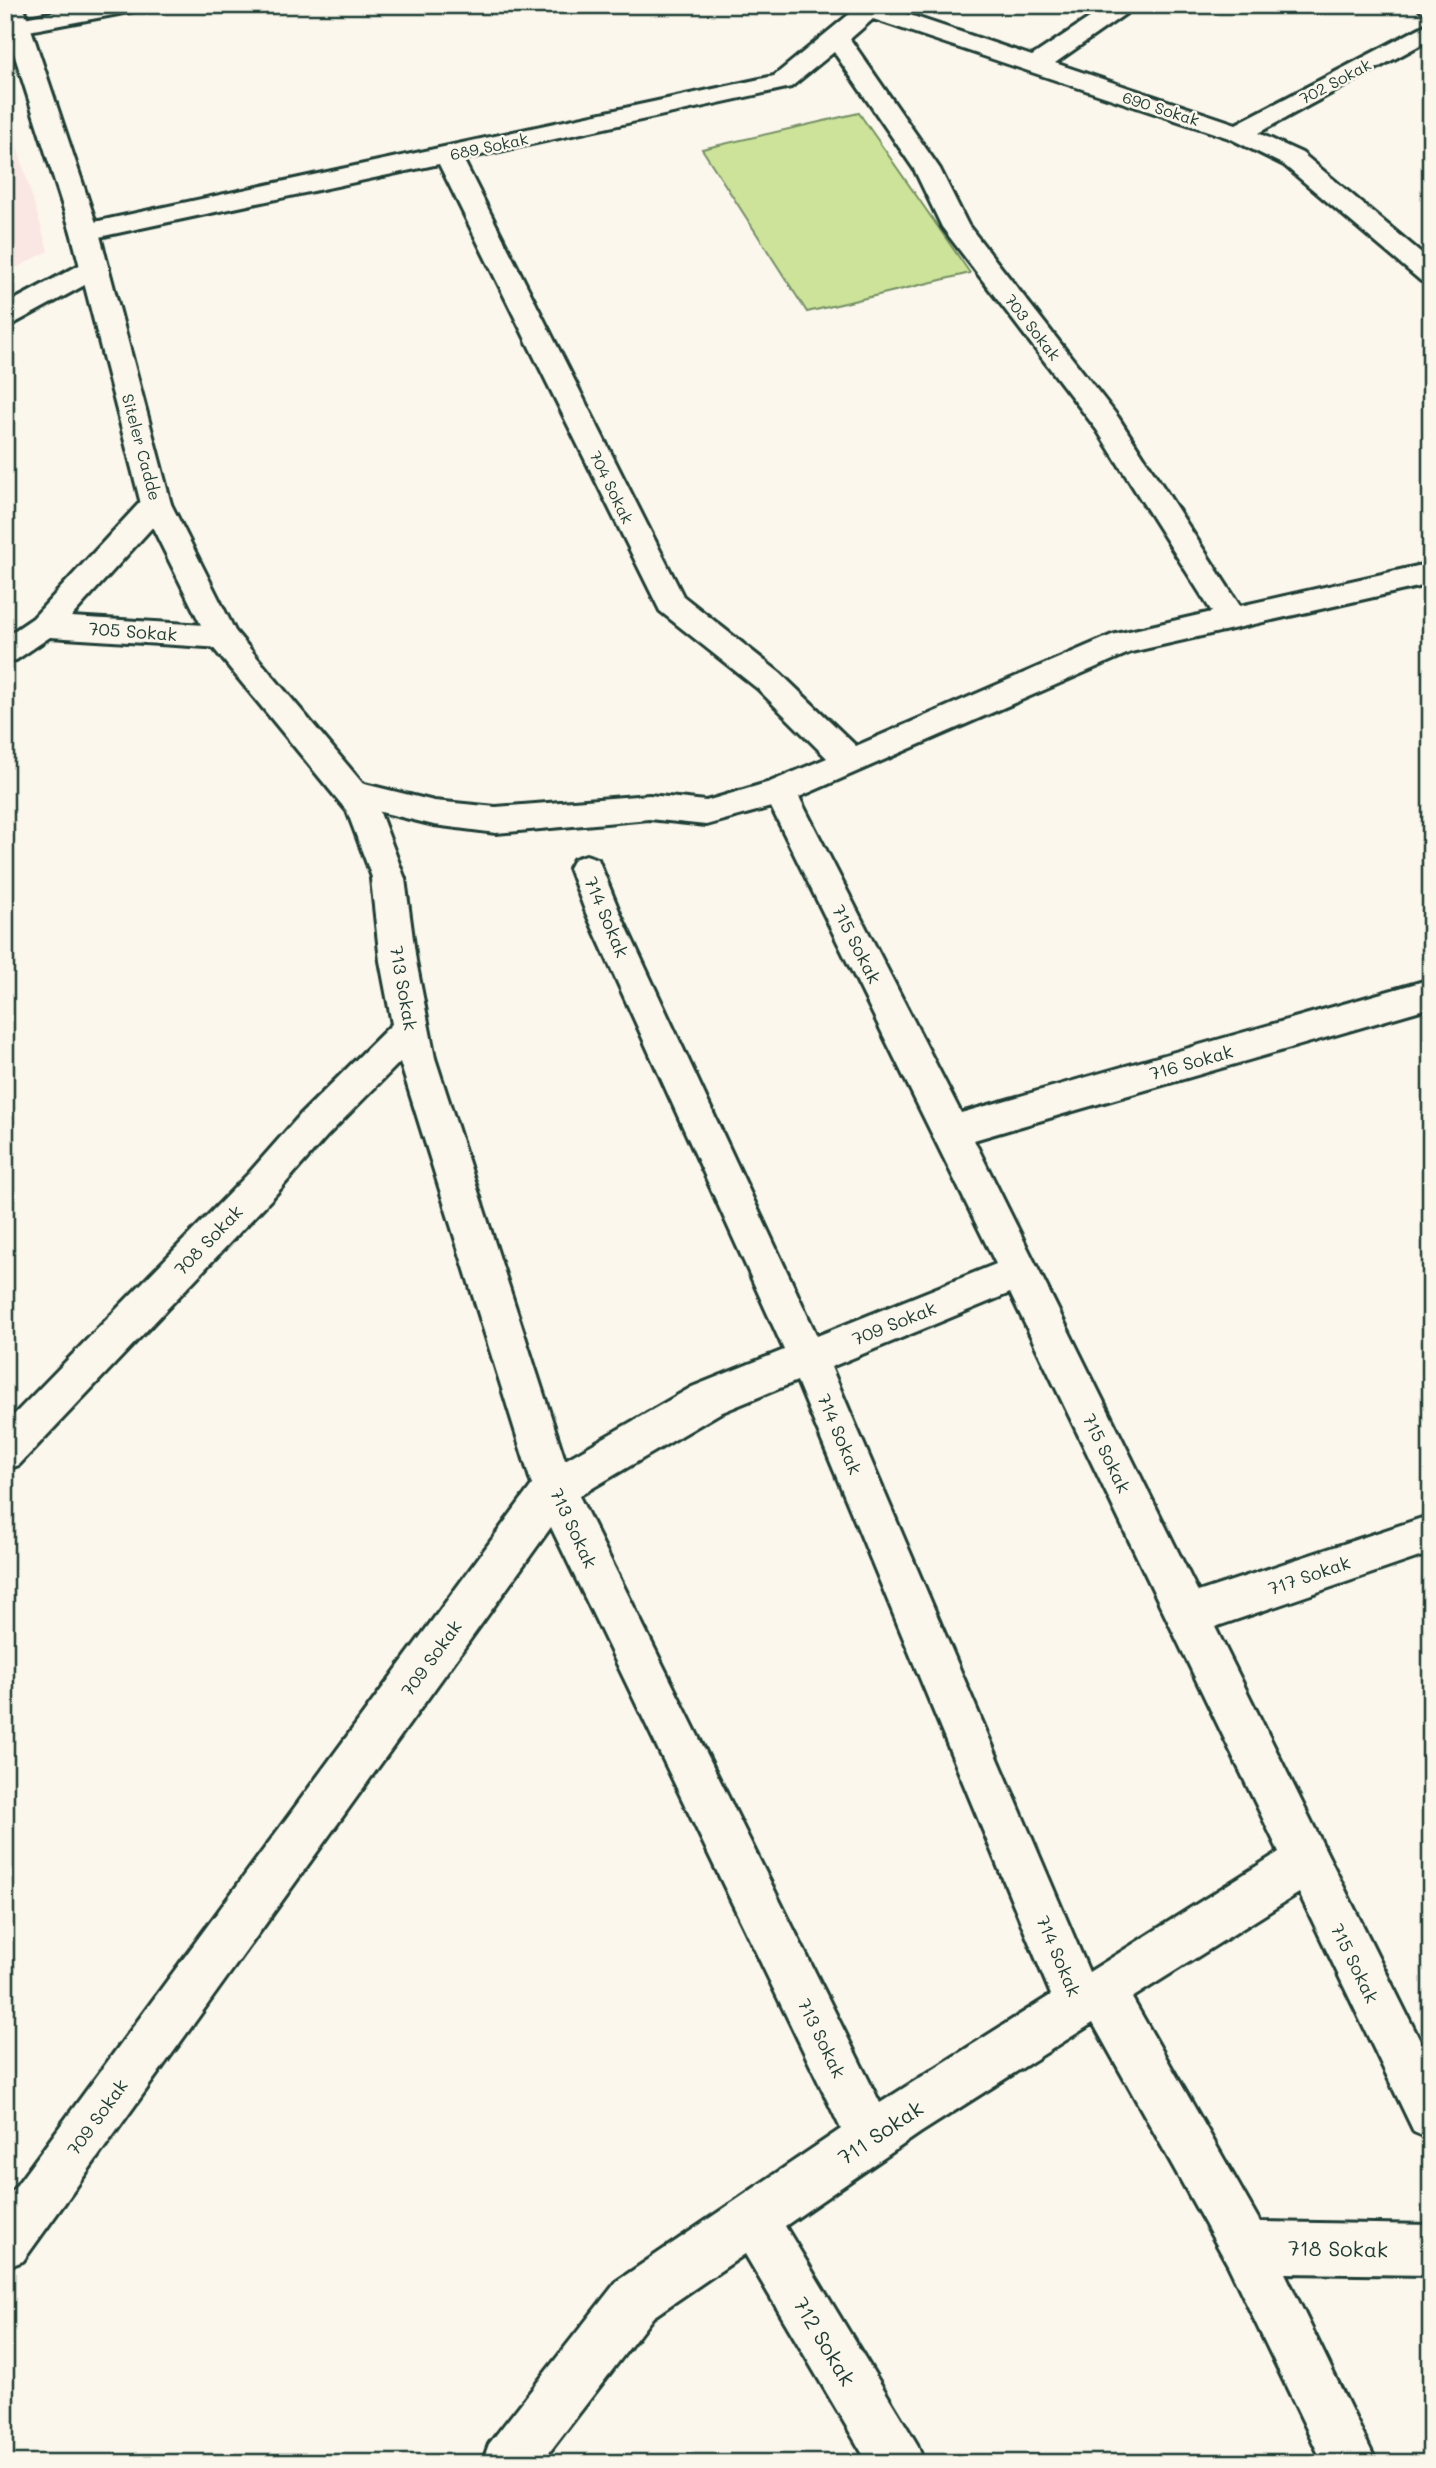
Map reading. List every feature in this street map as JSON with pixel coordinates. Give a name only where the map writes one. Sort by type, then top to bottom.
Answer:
[{"type":"street","points":[[14,15],[130,5]]},
{"type":"street","points":[[1034,66],[1126,5]]},
{"type":"street","name":"690 Sokak","points":[[862,8],[1238,133],[1293,159],[1431,275]]},
{"type":"street","name":"689 Sokak","points":[[85,232],[782,82],[836,37],[862,8]]},
{"type":"street","name":"Siteler Cadde","points":[[14,15],[85,232],[156,504],[222,637],[362,806],[388,879]]},
{"type":"street","name":"702 Sokak","points":[[1238,133],[1431,29]]},
{"type":"street","name":"703 Sokak","points":[[836,37],[928,169],[955,227],[1108,424],[1232,618]]},
{"type":"street","name":"704 Sokak","points":[[447,155],[671,603],[769,681],[851,761]]},
{"type":"street","points":[[5,317],[94,268]]},
{"type":"street","points":[[5,652],[44,626],[156,504]]},
{"type":"street","points":[[352,793],[433,813],[496,820],[649,807],[706,813],[780,792],[1123,643],[1431,573]]},
{"type":"street","name":"705 Sokak","points":[[44,626],[222,637]]},
{"type":"street","name":"715 Sokak","points":[[780,792],[951,1130],[1305,1862],[1431,2115]]},
{"type":"street","name":"714 Sokak","points":[[586,869],[603,914],[808,1359],[1090,1997],[1246,2247],[1351,2463]]},
{"type":"street","name":"713 Sokak","points":[[388,879],[398,961],[417,1058],[554,1489],[871,2137]]},
{"type":"street","name":"716 Sokak","points":[[951,1130],[1431,993]]},
{"type":"street","name":"708 Sokak","points":[[9,1441],[411,1028]]},
{"type":"street","name":"709 Sokak","points":[[5,2243],[554,1489],[706,1400],[1020,1272]]},
{"type":"street","name":"717 Sokak","points":[[1186,1616],[1431,1534]]},
{"type":"street","name":"711 Sokak","points":[[508,2463],[635,2299],[871,2137],[1305,1862]]},
{"type":"street","name":"712 Sokak","points":[[752,2219],[898,2463]]},
{"type":"street","name":"718 Sokak","points":[[1246,2247],[1431,2250]]},
{"type":"shaded area","points":[[5,105],[48,251],[5,274]]},
{"type":"green space","points":[[859,113],[970,273],[807,312],[702,149]]}]
